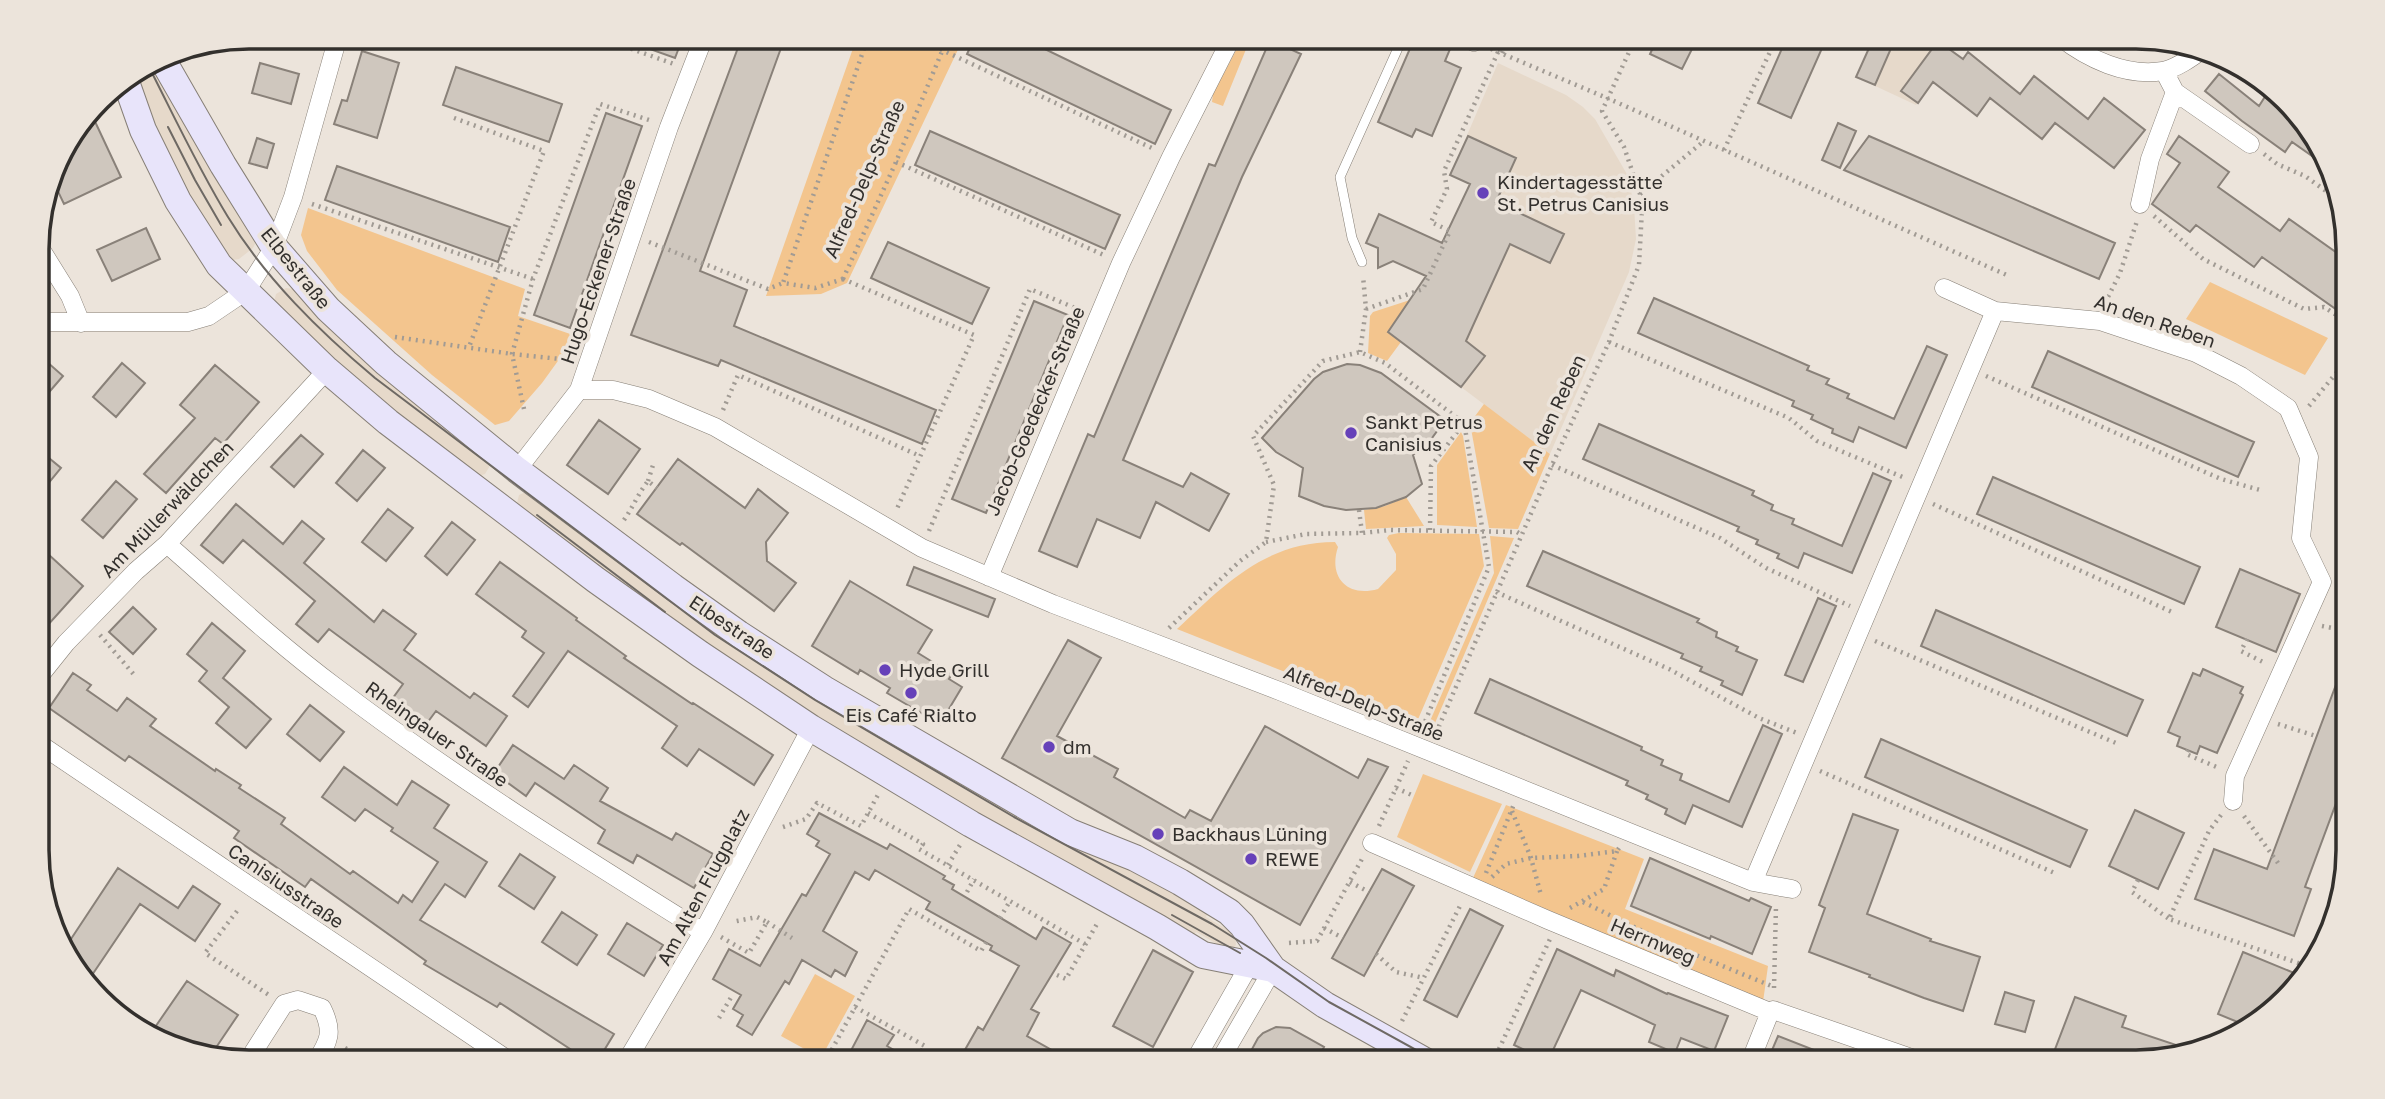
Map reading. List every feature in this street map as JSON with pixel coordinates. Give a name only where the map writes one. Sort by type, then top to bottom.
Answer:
[{"type":"main road","name":"Elbestraße","points":[[167,67],[249,205],[269,256],[386,363],[517,470],[695,602],[824,689],[1070,832],[1135,858],[1181,882],[1229,912],[1242,925],[1260,961]]},
{"type":"main road","name":"Elbestraße","points":[[129,90],[143,130],[178,201],[219,265],[327,370],[388,422],[596,580],[811,728],[971,824],[1203,955],[1260,961],[1325,1005],[1403,1050]]},
{"type":"street","points":[[49,322],[188,322],[199,320],[223,308],[246,291],[269,256],[293,197],[335,49]]},
{"type":"street","name":"Hugo-Eckener-Straße","points":[[517,470],[579,390],[669,127],[699,49]]},
{"type":"street","name":"Jacob-Goedecker-Straße","points":[[989,577],[1121,263],[1226,49]]},
{"type":"street","points":[[2077,49],[2120,68],[2145,71],[2164,71],[2191,57]]},
{"type":"street","points":[[2164,71],[2175,92],[2250,144]]},
{"type":"street","points":[[2140,204],[2150,159],[2175,92]]},
{"type":"street","points":[[49,262],[70,296],[81,323]]},
{"type":"street","name":"An den Reben","points":[[1944,288],[1995,311],[2100,321],[2196,353],[2241,376],[2288,408],[2309,457],[2301,538],[2322,582],[2235,775],[2233,801]]},
{"type":"street","points":[[1753,882],[1995,311]]},
{"type":"street","name":"Am Müllerwäldchen","points":[[49,665],[86,622],[167,544],[327,370]]},
{"type":"street","name":"Alfred-Delp-Straße","points":[[579,390],[612,390],[649,399],[715,427],[922,548],[989,577],[1753,882],[1792,889]]},
{"type":"street","name":"Rheingauer Straße","points":[[167,544],[280,643],[417,748],[552,838],[704,930]]},
{"type":"street","name":"Am Alten Flugplatz","points":[[633,1050],[704,930],[811,728]]},
{"type":"street","name":"Canisiusstraße","points":[[49,750],[494,1050]]},
{"type":"street","name":"Herrnweg","points":[[1372,843],[1553,922],[1772,1011],[1887,1050]]},
{"type":"street","points":[[1202,1050],[1260,961]]},
{"type":"street","points":[[1224,1050],[1260,961]]},
{"type":"street","points":[[255,1050],[284,1004],[298,1000],[322,1008],[329,1022],[329,1038],[322,1050]]},
{"type":"street","points":[[1755,1050],[1772,1011]]},
{"type":"lane","points":[[1362,262],[1352,238],[1340,177],[1398,49]]},
{"type":"path","points":[[632,49],[691,70]]},
{"type":"path","points":[[783,284],[864,49]]},
{"type":"path","points":[[1493,49],[2009,276]]},
{"type":"path","points":[[1366,309],[1423,289],[1450,231],[1431,222],[1447,189],[1444,171],[1502,49]]},
{"type":"path","points":[[1607,98],[1630,49]]},
{"type":"path","points":[[1724,149],[1771,49]]},
{"type":"path","points":[[942,50],[1171,157]]},
{"type":"path","name":"Alfred-Delp-Straße","points":[[888,527],[974,335],[843,279],[896,162],[942,50]]},
{"type":"path","name":"An den Reben","points":[[1433,740],[1552,465],[1609,342],[1639,265],[1642,209],[1640,194],[1624,147],[1602,111],[1607,98]]},
{"type":"path","points":[[524,410],[512,354],[533,279],[600,104],[669,127]]},
{"type":"path","points":[[454,118],[544,151],[469,347]]},
{"type":"path","points":[[1640,194],[1704,141]]},
{"type":"path","points":[[2250,144],[2277,164],[2305,176],[2327,192]]},
{"type":"path","points":[[896,162],[1121,263]]},
{"type":"path","points":[[293,197],[533,279]]},
{"type":"path","points":[[2105,304],[2133,237],[2140,204],[2203,259],[2304,309],[2324,307],[2336,315]]},
{"type":"path","points":[[632,235],[768,289],[783,284],[815,288],[843,279]]},
{"type":"path","points":[[1360,352],[1366,309],[1362,262]]},
{"type":"path","points":[[922,548],[1030,289],[1097,318]]},
{"type":"path","points":[[393,337],[512,354],[566,358],[587,368]]},
{"type":"path","points":[[1609,342],[1789,418],[1817,442],[2172,612]]},
{"type":"path","points":[[1266,542],[1274,485],[1252,436],[1323,361],[1360,352],[1385,363],[1464,423],[1489,568],[1423,726]]},
{"type":"path","points":[[1970,369],[2221,479],[2260,490]]},
{"type":"path","points":[[2309,406],[2336,373]]},
{"type":"path","points":[[715,427],[738,375],[920,456]]},
{"type":"path","points":[[1430,530],[1432,466],[1464,423]]},
{"type":"path","points":[[632,528],[623,521],[648,481],[654,463]]},
{"type":"path","points":[[1552,465],[1720,538],[1766,568],[1867,613]]},
{"type":"path","points":[[648,481],[657,488]]},
{"type":"path","points":[[1359,510],[1362,533]]},
{"type":"path","points":[[1170,626],[1240,561],[1266,542],[1306,534],[1390,530],[1484,531],[1522,535]]},
{"type":"path","points":[[1496,592],[1668,669],[1759,718],[1814,740]]},
{"type":"path","points":[[86,622],[136,677]]},
{"type":"path","points":[[1858,634],[2116,743]]},
{"type":"path","points":[[2246,639],[2241,651],[2282,670]]},
{"type":"path","points":[[2261,719],[2316,736]]},
{"type":"path","points":[[2188,750],[2186,754],[2235,775]]},
{"type":"path","points":[[1289,943],[1317,941],[1372,843],[1410,756]]},
{"type":"path","points":[[1803,764],[2057,874]]},
{"type":"path","points":[[783,827],[806,820],[817,803],[861,826],[883,786]]},
{"type":"path","points":[[1396,789],[1414,796]]},
{"type":"path","points":[[1391,1044],[1474,888],[1521,789]]},
{"type":"path","points":[[2169,919],[2209,831],[2233,801],[2278,863]]},
{"type":"path","points":[[1511,810],[1553,922]]},
{"type":"path","points":[[868,813],[923,844],[918,852],[974,879],[1085,944]]},
{"type":"path","points":[[1498,1050],[1553,922],[1582,901],[1604,890],[1617,851],[1628,832]]},
{"type":"path","points":[[948,865],[965,835]]},
{"type":"path","points":[[1474,888],[1506,864],[1531,858],[1617,851]]},
{"type":"path","points":[[967,892],[974,879]]},
{"type":"path","points":[[2138,880],[2132,892],[2169,919],[2300,964]]},
{"type":"path","points":[[1350,882],[1369,892]]},
{"type":"path","points":[[1000,918],[1010,901]]},
{"type":"path","points":[[1582,901],[1669,944],[1774,987]]},
{"type":"path","points":[[1772,1011],[1776,902]]},
{"type":"path","points":[[832,1050],[909,909],[981,951],[987,941]]},
{"type":"path","points":[[237,911],[205,953],[284,1004]]},
{"type":"path","points":[[1057,975],[1066,979],[1104,912]]},
{"type":"path","points":[[731,922],[757,917],[792,938]]},
{"type":"path","points":[[704,930],[749,953],[768,922]]},
{"type":"path","points":[[1324,928],[1343,939]]},
{"type":"path","points":[[1376,954],[1396,972],[1424,978]]},
{"type":"path","points":[[719,1018],[733,994]]},
{"type":"path","points":[[855,1007],[925,1046],[922,1050]]},
{"type":"path","points":[[329,1038],[348,1050]]},
{"type":"shaded area","points":[[853,49],[958,49],[847,283],[821,294],[766,296]]},
{"type":"shaded area","points":[[1237,49],[1246,49],[1223,106],[1212,102],[1213,94]]},
{"type":"shaded area","points":[[1869,49],[1949,49],[1954,53],[1916,105],[1856,77]]},
{"type":"shaded area","points":[[1498,63],[1566,95],[1595,119],[1628,176],[1634,206],[1636,239],[1629,272],[1550,454],[1388,332],[1410,300],[1420,308],[1470,185],[1450,175]]},
{"type":"shaded area","points":[[160,70],[256,242],[253,248],[239,259],[227,261],[154,132],[138,83]]},
{"type":"shaded area","points":[[308,208],[525,289],[518,316],[576,336],[542,383],[509,421],[495,425],[432,375],[337,290],[307,251],[301,235]]},
{"type":"shaded area","points":[[2210,282],[2328,338],[2305,375],[2186,319]]},
{"type":"shaded area","points":[[286,288],[294,289],[491,464],[485,474],[479,476],[332,362],[274,302],[276,294]]},
{"type":"shaded area","points":[[1410,300],[1388,331],[1401,342],[1387,361],[1368,353],[1370,316],[1373,312]]},
{"type":"shaded area","points":[[1484,404],[1550,454],[1518,529],[1489,528],[1470,423]]},
{"type":"shaded area","points":[[1461,432],[1477,527],[1437,525],[1437,465]]},
{"type":"shaded area","points":[[528,491],[1137,870],[1209,911],[1206,917],[1235,934],[1236,945],[1226,949],[1196,932],[1192,938],[1107,891],[808,712],[604,573],[517,503],[519,495]]},
{"type":"shaded area","points":[[1406,497],[1424,526],[1366,529],[1364,510],[1385,506]]},
{"type":"shaded area","points":[[1399,533],[1479,534],[1484,566],[1416,724],[1177,629],[1247,569],[1287,549],[1310,544],[1335,542],[1338,547],[1336,567],[1343,583],[1357,590],[1378,589],[1396,570],[1396,554],[1387,538]]},
{"type":"shaded area","points":[[1490,536],[1514,538],[1432,730],[1427,728],[1494,573]]},
{"type":"shaded area","points":[[1423,774],[1502,804],[1470,872],[1397,837]]},
{"type":"shaded area","points":[[1506,805],[1644,859],[1625,909],[1768,966],[1763,1002],[1473,878]]},
{"type":"shaded area","points":[[815,974],[855,996],[825,1050],[806,1050],[781,1036]]},
{"type":"building","points":[[650,49],[678,49],[675,58]]},
{"type":"building","points":[[738,49],[781,49],[700,271],[747,290],[734,326],[936,410],[922,444],[721,360],[718,366],[631,335]]},
{"type":"building","points":[[969,49],[1045,49],[1171,110],[1155,144],[967,54]]},
{"type":"building","points":[[1266,49],[1290,49],[1301,54],[1242,177],[1123,460],[1183,487],[1191,473],[1229,494],[1209,531],[1156,502],[1140,538],[1097,519],[1077,567],[1039,551],[1088,434],[1094,437],[1209,164],[1215,166]]},
{"type":"building","points":[[1410,49],[1450,49],[1445,61],[1461,68],[1432,136],[1416,129],[1412,137],[1378,122]]},
{"type":"building","points":[[1652,49],[1692,49],[1682,69],[1650,54]]},
{"type":"building","points":[[1782,49],[1822,49],[1791,118],[1758,103]]},
{"type":"building","points":[[1869,49],[1891,49],[1875,85],[1856,77]]},
{"type":"building","points":[[1932,49],[1949,49],[1963,59],[1968,52],[2020,94],[2034,76],[2088,119],[2104,98],[2145,130],[2114,168],[2055,123],[2042,139],[1990,98],[1977,116],[1933,82],[1918,103],[1901,91]]},
{"type":"building","points":[[362,51],[399,63],[377,138],[334,124],[342,100],[347,101]]},
{"type":"building","points":[[260,63],[299,74],[291,104],[252,93]]},
{"type":"building","points":[[456,67],[562,104],[549,142],[443,105]]},
{"type":"building","points":[[2219,74],[2259,106],[2265,97],[2295,127],[2313,157],[2292,142],[2285,152],[2205,91]]},
{"type":"building","points":[[606,113],[642,126],[570,328],[534,315]]},
{"type":"building","points":[[95,121],[121,177],[64,204],[58,191],[64,173]]},
{"type":"building","points":[[1838,123],[1856,131],[1840,168],[1822,160]]},
{"type":"building","points":[[930,131],[1120,215],[1105,249],[915,165]]},
{"type":"building","points":[[1468,136],[1516,158],[1496,202],[1564,234],[1550,263],[1510,244],[1466,341],[1485,356],[1461,387],[1388,332],[1426,276],[1393,261],[1378,268],[1378,248],[1366,243],[1379,214],[1442,243],[1470,184],[1450,175]]},
{"type":"building","points":[[1869,136],[2115,243],[2099,279],[1844,170]]},
{"type":"building","points":[[2179,136],[2229,172],[2218,187],[2280,231],[2289,219],[2336,252],[2336,309],[2262,257],[2254,267],[2196,225],[2190,232],[2152,204],[2180,163],[2167,154]]},
{"type":"building","points":[[257,138],[274,144],[267,168],[249,163]]},
{"type":"building","points":[[337,166],[510,227],[498,262],[325,200]]},
{"type":"building","points":[[146,228],[160,259],[112,281],[97,250]]},
{"type":"building","points":[[888,242],[989,288],[972,324],[871,278]]},
{"type":"building","points":[[1654,298],[1809,366],[1807,370],[1829,379],[1826,384],[1849,394],[1847,398],[1894,419],[1927,346],[1947,355],[1906,448],[1859,427],[1853,442],[1832,433],[1833,429],[1811,419],[1813,415],[1792,406],[1794,401],[1638,333]]},
{"type":"building","points":[[1034,301],[1068,315],[986,513],[952,499]]},
{"type":"building","points":[[2048,351],[2254,442],[2238,477],[2032,387]]},
{"type":"building","points":[[122,363],[145,383],[116,417],[93,397]]},
{"type":"building","points":[[49,364],[63,376],[49,392]]},
{"type":"building","name":"Sankt Petrus Canisius","points":[[1347,364],[1360,365],[1381,373],[1445,420],[1432,438],[1413,455],[1422,484],[1406,497],[1376,508],[1346,510],[1324,506],[1299,496],[1303,468],[1276,452],[1262,438],[1314,379],[1323,372]]},
{"type":"building","points":[[215,365],[259,402],[223,444],[215,438],[166,493],[144,474],[195,418],[180,405]]},
{"type":"building","points":[[599,420],[640,449],[608,494],[567,465]]},
{"type":"building","points":[[1599,424],[1754,491],[1752,495],[1773,505],[1771,510],[1794,519],[1792,524],[1842,546],[1873,473],[1891,481],[1852,573],[1804,553],[1798,568],[1777,558],[1779,554],[1756,544],[1758,540],[1737,531],[1739,527],[1583,459]]},
{"type":"building","points":[[301,435],[323,454],[294,487],[271,467]]},
{"type":"building","points":[[363,450],[385,468],[357,501],[336,483]]},
{"type":"building","points":[[49,458],[61,468],[49,483]]},
{"type":"building","points":[[678,459],[745,508],[758,489],[788,513],[766,542],[767,561],[796,583],[774,611],[682,543],[680,545],[637,514]]},
{"type":"building","points":[[1993,477],[2200,567],[2184,604],[1977,514]]},
{"type":"building","points":[[116,481],[137,499],[103,538],[82,520]]},
{"type":"building","points":[[236,504],[283,544],[302,521],[324,539],[304,563],[374,622],[383,610],[416,634],[404,650],[470,698],[474,693],[507,716],[486,746],[436,711],[424,727],[390,702],[403,684],[329,629],[318,642],[296,624],[315,601],[243,540],[223,563],[201,545]]},
{"type":"building","points":[[388,509],[413,528],[386,561],[362,542]]},
{"type":"building","points":[[452,522],[475,540],[447,575],[425,556]]},
{"type":"building","points":[[1543,551],[1699,619],[1697,622],[1717,632],[1716,637],[1738,647],[1736,651],[1757,660],[1742,695],[1721,685],[1723,681],[1700,671],[1702,667],[1681,658],[1683,654],[1527,586]]},
{"type":"building","points":[[49,555],[83,586],[49,624]]},
{"type":"building","points":[[500,562],[577,618],[576,620],[626,656],[624,658],[773,755],[754,785],[699,749],[687,766],[662,748],[677,726],[568,651],[528,707],[513,696],[544,653],[522,637],[526,631],[476,594]]},
{"type":"building","points":[[914,567],[995,599],[988,617],[907,585]]},
{"type":"building","points":[[2240,569],[2300,594],[2276,652],[2216,627]]},
{"type":"building","points":[[850,581],[932,630],[918,653],[952,674],[949,679],[962,687],[940,724],[887,693],[890,688],[860,670],[858,674],[812,646]]},
{"type":"building","points":[[1818,598],[1836,606],[1803,682],[1785,675]]},
{"type":"building","points":[[133,607],[156,629],[133,654],[109,632]]},
{"type":"building","points":[[1936,610],[2143,700],[2127,736],[1921,646]]},
{"type":"building","points":[[212,623],[245,651],[223,678],[271,719],[246,748],[216,723],[229,707],[199,681],[207,671],[187,654]]},
{"type":"building","points":[[1068,640],[1101,658],[1057,736],[1118,769],[1114,777],[1185,818],[1190,810],[1211,821],[1265,726],[1358,778],[1368,759],[1388,767],[1300,925],[1002,758]]},
{"type":"building","points":[[2203,669],[2243,687],[2240,693],[2243,695],[2217,753],[2200,746],[2197,754],[2177,746],[2180,737],[2168,732],[2193,673],[2200,676]]},
{"type":"building","points":[[73,673],[91,685],[87,690],[117,711],[127,698],[156,719],[150,726],[215,771],[216,769],[241,785],[239,788],[285,818],[281,824],[350,874],[353,871],[398,903],[403,895],[412,902],[438,862],[391,831],[393,828],[365,809],[355,821],[322,797],[344,767],[397,805],[412,781],[449,805],[434,828],[487,862],[465,897],[445,884],[420,920],[614,1034],[604,1050],[572,1050],[500,1003],[497,1007],[424,964],[426,961],[311,879],[305,887],[234,838],[239,831],[129,756],[125,761],[49,708]]},
{"type":"building","points":[[1490,679],[1642,747],[1641,750],[1663,760],[1661,765],[1682,774],[1680,780],[1729,802],[1763,725],[1782,734],[1742,827],[1693,805],[1685,824],[1665,814],[1667,809],[1646,799],[1648,795],[1626,785],[1628,781],[1475,713]]},
{"type":"building","points":[[2336,685],[2336,803],[2305,887],[2311,889],[2294,936],[2195,899],[2214,849],[2267,869]]},
{"type":"building","points":[[310,705],[344,732],[320,761],[287,734]]},
{"type":"building","points":[[1881,739],[2087,830],[2070,867],[1865,777]]},
{"type":"building","points":[[513,745],[564,779],[574,765],[608,788],[600,801],[672,840],[676,833],[713,854],[694,888],[637,855],[633,863],[598,843],[605,830],[535,783],[526,796],[494,773]]},
{"type":"building","points":[[2135,810],[2184,833],[2158,889],[2109,866]]},
{"type":"building","points":[[819,813],[887,849],[890,844],[945,876],[943,879],[954,885],[952,889],[1036,939],[1043,927],[1071,943],[1031,1009],[1039,1013],[1027,1036],[1052,1050],[965,1050],[978,1027],[983,1030],[1019,966],[990,950],[992,946],[926,909],[930,902],[875,870],[869,880],[855,872],[823,931],[857,952],[845,976],[835,970],[831,977],[802,960],[789,984],[785,981],[752,1035],[737,1026],[743,1015],[733,1009],[741,995],[713,979],[729,949],[760,966],[802,894],[806,896],[830,854],[816,846],[819,841],[807,834]]},
{"type":"building","points":[[1853,814],[1898,830],[1867,914],[1931,939],[1930,941],[1980,957],[1963,1011],[1809,952],[1825,908],[1819,905]]},
{"type":"building","points":[[520,854],[555,877],[534,909],[499,886]]},
{"type":"building","points":[[1650,858],[1749,901],[1751,898],[1771,907],[1752,954],[1631,906]]},
{"type":"building","points":[[118,868],[178,908],[193,886],[220,904],[195,941],[140,904],[92,975],[71,939]]},
{"type":"building","points":[[1382,869],[1414,886],[1364,976],[1332,958]]},
{"type":"building","points":[[1470,909],[1503,926],[1457,1017],[1424,1000]]},
{"type":"building","points":[[562,912],[597,935],[577,965],[542,942]]},
{"type":"building","points":[[627,923],[663,945],[644,976],[608,954]]},
{"type":"building","points":[[1557,949],[1614,976],[1616,970],[1667,994],[1728,1016],[1714,1050],[1681,1038],[1676,1050],[1668,1050],[1649,1042],[1655,1025],[1581,990],[1553,1050],[1525,1050],[1514,1045]]},
{"type":"building","points":[[1153,950],[1193,972],[1153,1047],[1113,1026]]},
{"type":"building","points":[[2243,952],[2293,973],[2268,1000],[2237,1022],[2218,1014]]},
{"type":"building","points":[[187,981],[238,1015],[216,1047],[173,1035],[156,1026]]},
{"type":"building","points":[[2005,992],[2034,1001],[2025,1032],[1995,1024]]},
{"type":"building","points":[[2075,997],[2126,1016],[2122,1027],[2177,1045],[2149,1050],[2055,1050]]},
{"type":"building","points":[[867,1020],[894,1035],[887,1046],[894,1050],[851,1050]]},
{"type":"building","points":[[1276,1027],[1290,1028],[1324,1047],[1322,1050],[1252,1050],[1263,1033]]},
{"type":"building","points":[[1778,1036],[1814,1050],[1772,1050]]},
{"type":"tram line","points":[[153,74],[206,180],[259,262],[295,303],[375,378],[715,635],[815,700],[1014,817],[1212,924],[1329,1002],[1416,1050]]},
{"type":"tram line","points":[[168,127],[221,225]]},
{"type":"tram line","points":[[537,515],[665,612]]},
{"type":"tram line","points":[[1172,915],[1240,953]]},
{"type":"place","name":"Kindertagesstätte St. Petrus Canisius","points":[[1483,193]]},
{"type":"place","name":"Sankt Petrus Canisius","points":[[1351,433]]},
{"type":"place","name":"Hyde Grill","points":[[885,670]]},
{"type":"place","name":"Eis Café Rialto","points":[[911,693]]},
{"type":"place","name":"dm","points":[[1049,747]]},
{"type":"place","name":"Backhaus Lüning","points":[[1158,834]]},
{"type":"place","name":"REWE","points":[[1251,859]]}]
